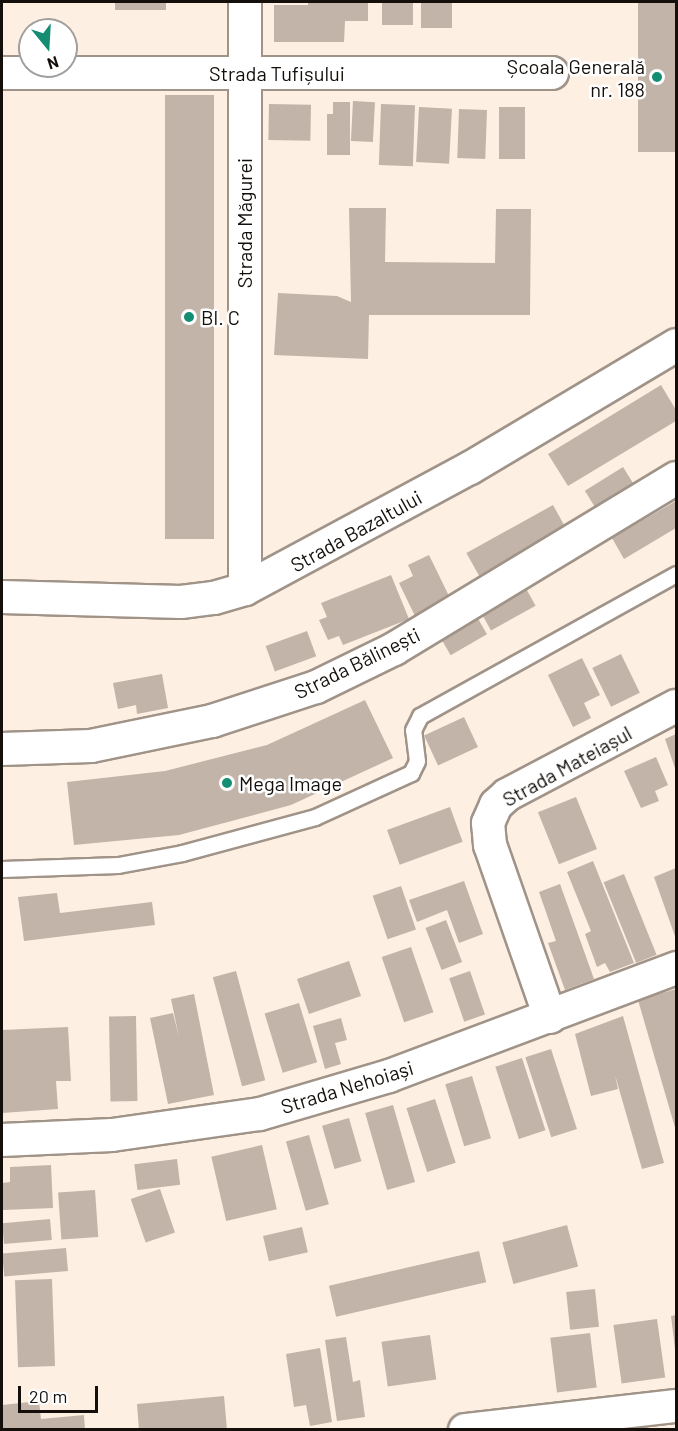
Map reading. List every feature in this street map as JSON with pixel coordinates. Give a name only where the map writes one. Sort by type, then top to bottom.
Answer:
[{"type":"street","name":"Strada Măgurei","points":[[244,2],[245,589]]},
{"type":"street","name":"Strada Tufișului","points":[[2,74],[552,73]]},
{"type":"street","name":"Strada Bazaltului","points":[[2,597],[181,602],[214,598],[245,589],[460,473],[676,345]]},
{"type":"street","name":"Strada Bălinești","points":[[2,749],[91,746],[212,721],[316,687],[394,649],[676,478]]},
{"type":"street","name":"Strada Mateiașul","points":[[550,1017],[490,845],[488,823],[495,805],[507,795],[676,706]]},
{"type":"street","name":"Strada Nehoiași","points":[[2,1140],[112,1135],[261,1114],[389,1076],[676,968]]},
{"type":"street","points":[[465,1430],[676,1406]]},
{"type":"lane","points":[[2,869],[118,865],[182,853],[315,818],[411,773],[417,761],[413,729],[420,716],[676,574]]},
{"type":"building","points":[[115,2],[166,2],[166,10],[115,10]]},
{"type":"building","points":[[308,2],[368,2],[368,21],[345,21],[344,42],[274,42],[274,5],[308,5]]},
{"type":"building","points":[[382,2],[413,2],[413,25],[382,25]]},
{"type":"building","points":[[421,2],[452,2],[452,28],[421,28]]},
{"type":"building","name":"Școala Generală nr. 188","points":[[638,2],[676,2],[676,152],[638,152]]},
{"type":"building","name":"Bl. C","points":[[165,95],[214,95],[214,539],[165,539]]},
{"type":"building","points":[[353,101],[375,102],[373,142],[351,141]]},
{"type":"building","points":[[333,102],[350,102],[350,155],[327,155],[327,114],[333,114]]},
{"type":"building","points":[[269,104],[311,105],[310,141],[268,140]]},
{"type":"building","points":[[381,104],[415,105],[413,166],[379,165]]},
{"type":"building","points":[[419,107],[452,109],[449,164],[416,162]]},
{"type":"building","points":[[499,107],[525,107],[525,159],[499,159]]},
{"type":"building","points":[[459,109],[487,110],[485,159],[457,158]]},
{"type":"building","points":[[349,208],[386,208],[385,262],[495,263],[496,209],[531,209],[530,315],[369,315],[368,359],[274,355],[278,293],[337,296],[351,302]]},
{"type":"building","points":[[661,385],[676,410],[676,421],[568,486],[548,454]]},
{"type":"building","points":[[623,467],[638,491],[600,515],[585,491]]},
{"type":"building","points":[[676,501],[676,528],[624,559],[612,538]]},
{"type":"building","points":[[553,505],[568,532],[481,580],[466,553]]},
{"type":"building","points":[[429,555],[450,598],[415,616],[399,583],[413,576],[408,565]]},
{"type":"building","points":[[391,575],[409,619],[343,645],[339,636],[328,640],[319,620],[327,617],[321,603]]},
{"type":"building","points":[[523,583],[536,606],[491,630],[478,608]]},
{"type":"building","points":[[473,610],[487,634],[451,655],[437,631]]},
{"type":"building","points":[[307,631],[316,656],[275,671],[266,646]]},
{"type":"building","points":[[621,654],[640,693],[611,707],[592,668]]},
{"type":"building","points":[[582,658],[600,695],[584,703],[591,718],[573,727],[548,675]]},
{"type":"building","points":[[162,674],[168,708],[137,714],[136,705],[118,709],[113,683]]},
{"type":"building","points":[[365,700],[393,758],[291,805],[179,835],[74,845],[67,782],[165,771],[267,745]]},
{"type":"building","points":[[464,717],[478,747],[438,766],[424,736]]},
{"type":"building","points":[[676,734],[676,771],[665,739]]},
{"type":"building","points":[[656,757],[668,785],[655,791],[659,801],[641,808],[624,771]]},
{"type":"building","points":[[576,797],[597,849],[559,864],[538,812]]},
{"type":"building","points":[[450,807],[463,842],[400,865],[387,830]]},
{"type":"building","points":[[593,861],[634,963],[610,972],[605,963],[597,967],[585,934],[591,931],[567,872]]},
{"type":"building","points":[[676,868],[676,939],[654,877]]},
{"type":"building","points":[[624,874],[657,955],[636,963],[604,882]]},
{"type":"building","points":[[464,881],[483,934],[459,943],[447,910],[417,922],[409,900]]},
{"type":"building","points":[[560,884],[594,979],[565,990],[548,943],[556,941],[539,892]]},
{"type":"building","points":[[401,886],[416,929],[388,939],[373,896]]},
{"type":"building","points":[[57,893],[60,913],[152,902],[155,925],[24,941],[18,897]]},
{"type":"building","points":[[446,920],[462,962],[442,970],[425,928]]},
{"type":"building","points":[[411,947],[433,1012],[404,1022],[382,957]]},
{"type":"building","points":[[349,961],[361,996],[309,1014],[297,979]]},
{"type":"building","points":[[236,971],[265,1080],[242,1086],[213,977]]},
{"type":"building","points":[[470,971],[485,1014],[464,1022],[449,978]]},
{"type":"building","points":[[676,989],[676,1131],[638,1000]]},
{"type":"building","points":[[194,994],[214,1095],[168,1104],[150,1018],[173,1013],[179,1037],[171,999]]},
{"type":"building","points":[[299,1003],[317,1062],[283,1073],[265,1014]]},
{"type":"building","points":[[109,1016],[136,1016],[137,1101],[110,1101]]},
{"type":"building","points":[[623,1016],[664,1163],[642,1169],[615,1075],[618,1089],[591,1096],[575,1034]]},
{"type":"building","points":[[341,1018],[347,1040],[335,1043],[341,1064],[325,1069],[313,1026]]},
{"type":"building","points":[[68,1027],[71,1081],[56,1081],[58,1109],[2,1113],[2,1030]]},
{"type":"building","points":[[551,1049],[577,1129],[551,1137],[525,1057]]},
{"type":"building","points":[[522,1058],[545,1130],[519,1139],[495,1067]]},
{"type":"building","points":[[472,1076],[491,1138],[464,1146],[445,1084]]},
{"type":"building","points":[[435,1099],[456,1163],[427,1172],[406,1108]]},
{"type":"building","points":[[393,1105],[415,1182],[387,1190],[365,1113]]},
{"type":"building","points":[[349,1118],[361,1161],[334,1169],[322,1126]]},
{"type":"building","points":[[309,1135],[329,1204],[306,1211],[286,1142]]},
{"type":"building","points":[[262,1145],[277,1209],[226,1221],[211,1157]]},
{"type":"building","points":[[177,1159],[180,1185],[137,1190],[134,1164]]},
{"type":"building","points":[[51,1165],[53,1208],[3,1210],[2,1183],[10,1182],[10,1167]]},
{"type":"building","points":[[160,1189],[175,1232],[146,1243],[131,1199]]},
{"type":"building","points":[[95,1190],[98,1237],[61,1239],[58,1193]]},
{"type":"building","points":[[50,1219],[52,1240],[4,1244],[2,1223]]},
{"type":"building","points":[[567,1225],[578,1267],[513,1284],[502,1242]]},
{"type":"building","points":[[302,1227],[308,1252],[269,1261],[263,1236]]},
{"type":"building","points":[[66,1248],[68,1271],[4,1276],[2,1254]]},
{"type":"building","points":[[479,1251],[486,1282],[336,1317],[329,1286]]},
{"type":"building","points":[[52,1279],[55,1366],[18,1367],[15,1280]]},
{"type":"building","points":[[595,1289],[599,1327],[570,1330],[566,1292]]},
{"type":"building","points":[[676,1315],[676,1349],[675,1349],[671,1316]]},
{"type":"building","points":[[657,1319],[665,1377],[622,1384],[613,1325]]},
{"type":"building","points":[[590,1333],[597,1388],[557,1392],[550,1338]]},
{"type":"building","points":[[430,1335],[436,1380],[388,1386],[381,1342]]},
{"type":"building","points":[[346,1337],[353,1382],[360,1380],[365,1417],[337,1421],[325,1340]]},
{"type":"building","points":[[320,1348],[332,1422],[310,1426],[306,1405],[294,1407],[286,1354]]},
{"type":"building","points":[[224,1396],[227,1430],[139,1430],[137,1404]]},
{"type":"building","points":[[39,1401],[41,1419],[84,1415],[85,1430],[2,1430],[2,1405]]},
{"type":"place","name":"Școala Generală nr. 188","points":[[657,77]]},
{"type":"place","name":"Bl. C","points":[[189,317]]},
{"type":"place","name":"Mega Image","points":[[227,783]]}]
